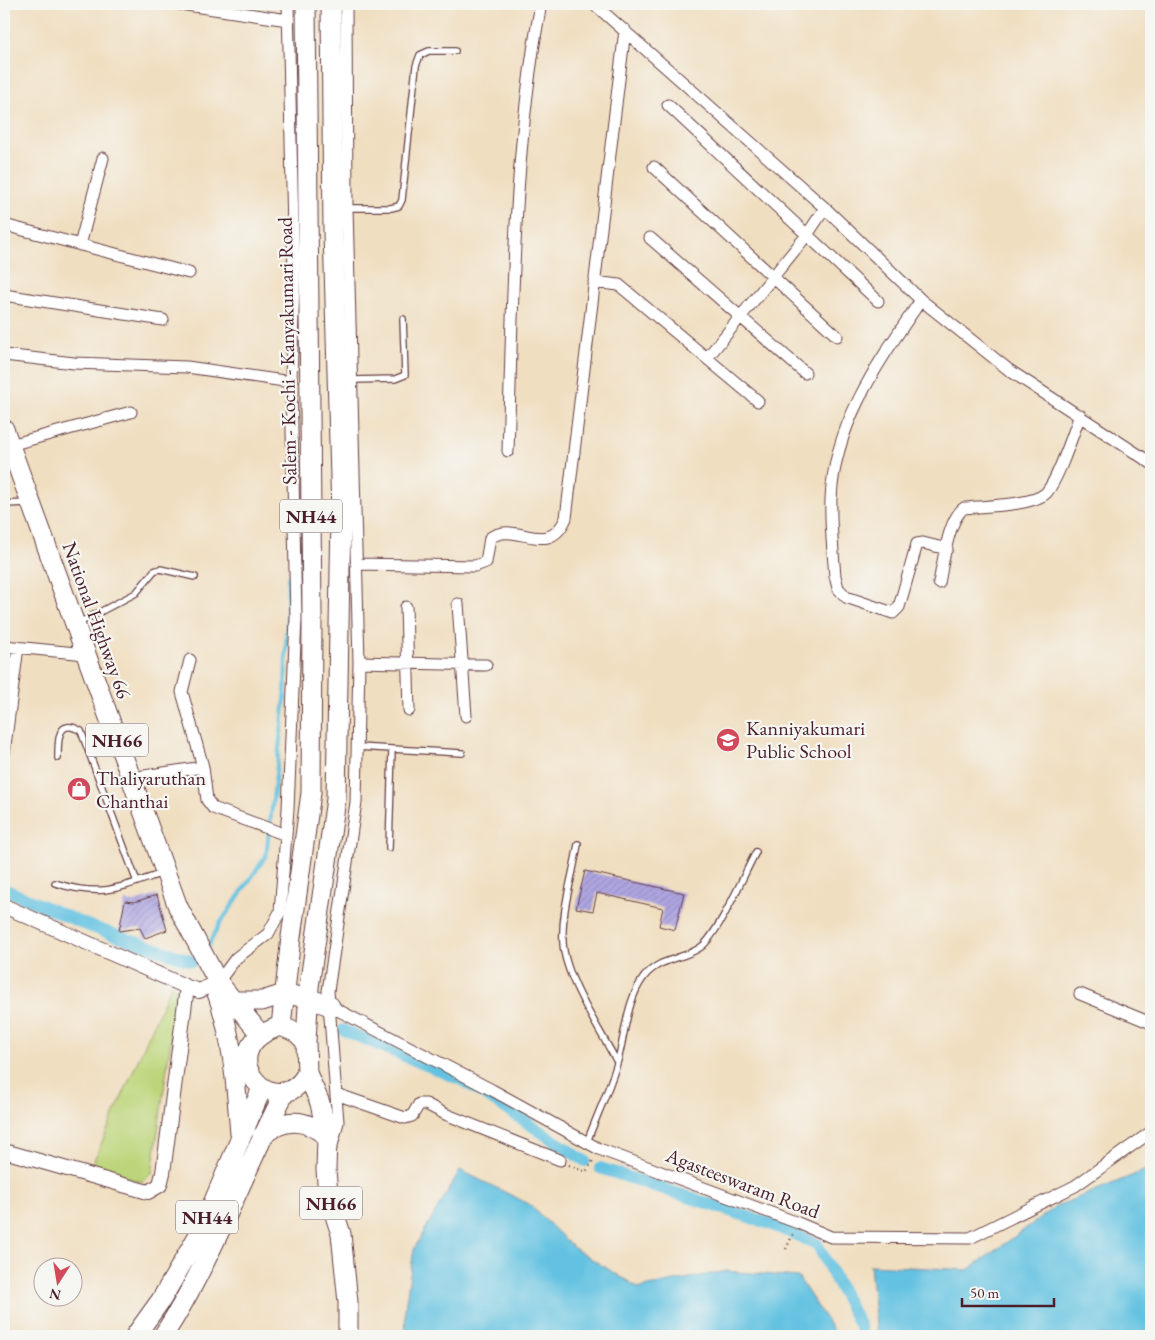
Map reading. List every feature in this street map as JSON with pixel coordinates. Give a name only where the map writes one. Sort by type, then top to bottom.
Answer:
[{"type":"highway","name":"Salem - Kochi - Kanyakumari Road","points":[[282,1026],[284,994],[311,793],[312,597],[306,4]]},
{"type":"highway","name":"NH44","points":[[163,1336],[182,1308],[285,1092],[295,1087],[307,1073],[308,998],[336,799],[340,513],[332,231],[331,4]]},
{"type":"highway","name":"National Highway 66","points":[[7,437],[178,907],[216,983],[261,1035]]},
{"type":"highway","points":[[216,983],[233,1049],[240,1138]]},
{"type":"highway","points":[[232,1001],[262,1002],[284,994],[308,998],[330,1006]]},
{"type":"highway","points":[[285,1092],[273,1092],[262,1088],[252,1080],[247,1069],[247,1057],[251,1045],[267,1030],[282,1026],[297,1033],[306,1042]]},
{"type":"highway","name":"NH66","points":[[307,1073],[320,1103],[328,1137],[326,1170],[328,1194],[341,1234],[348,1302],[348,1336]]},
{"type":"highway","name":"NH44","points":[[135,1336],[161,1300],[202,1229],[262,1088]]},
{"type":"highway","points":[[262,1137],[271,1129],[297,1122],[318,1128],[328,1137]]},
{"type":"street","points":[[180,4],[288,20]]},
{"type":"street","points":[[4,906],[199,991],[216,983],[236,958],[268,934],[280,912],[286,836],[296,618],[292,382],[294,277],[288,4]]},
{"type":"street","points":[[326,1170],[338,1122],[328,991],[356,802],[359,662],[347,208],[346,4]]},
{"type":"street","points":[[508,451],[516,226],[533,43],[541,4]]},
{"type":"street","points":[[594,4],[825,208],[921,300],[1009,370],[1151,463]]},
{"type":"street","points":[[356,564],[475,566],[486,562],[490,538],[494,535],[507,533],[543,538],[554,536],[561,530],[566,518],[625,30]]},
{"type":"street","points":[[668,104],[878,301]]},
{"type":"street","points":[[80,245],[103,158]]},
{"type":"street","points":[[654,167],[836,336]]},
{"type":"street","points":[[706,358],[807,235],[825,208]]},
{"type":"street","points":[[4,225],[189,273]]},
{"type":"street","points":[[650,238],[805,373]]},
{"type":"street","points":[[594,282],[619,285],[758,402]]},
{"type":"street","points":[[4,296],[163,320]]},
{"type":"street","points":[[921,300],[870,377],[853,408],[844,436],[833,479],[831,500],[835,576],[838,588],[846,597],[893,613],[899,607],[917,544],[947,549]]},
{"type":"street","points":[[4,355],[74,363],[187,367],[292,382]]},
{"type":"street","points":[[7,437],[131,412]]},
{"type":"street","points":[[939,583],[953,522],[958,512],[964,508],[1033,500],[1046,493],[1053,481],[1080,416]]},
{"type":"street","points":[[458,604],[466,716]]},
{"type":"street","points":[[406,607],[409,710]]},
{"type":"street","points":[[4,646],[86,654]]},
{"type":"street","points":[[4,753],[18,647]]},
{"type":"street","points":[[190,660],[182,692],[203,767],[207,800],[213,808],[286,836]]},
{"type":"street","points":[[359,662],[461,666],[486,664]]},
{"type":"street","points":[[131,778],[203,767]]},
{"type":"street","points":[[4,1151],[148,1192],[160,1185],[187,987]]},
{"type":"street","points":[[1080,994],[1151,1023]]},
{"type":"street","name":"Agasteeswaram Road","points":[[330,1006],[599,1149],[781,1216],[831,1238],[970,1238],[1075,1186],[1151,1132]]},
{"type":"street","points":[[336,1094],[405,1118],[412,1116],[419,1104],[426,1104],[445,1114],[560,1160]]},
{"type":"lane","points":[[347,208],[390,208],[399,206],[402,200],[416,66],[420,55],[429,51],[455,51]]},
{"type":"lane","points":[[353,380],[396,379],[405,374],[403,319]]},
{"type":"lane","points":[[4,504],[31,503]]},
{"type":"lane","points":[[75,625],[136,593],[154,571],[160,570],[195,577]]},
{"type":"lane","points":[[58,758],[58,737],[67,727],[74,727],[81,732],[137,882]]},
{"type":"lane","points":[[356,747],[462,753]]},
{"type":"lane","points":[[389,848],[392,749]]},
{"type":"lane","points":[[578,844],[565,918],[563,944],[569,971],[617,1062]]},
{"type":"lane","points":[[587,1142],[617,1062],[635,994],[643,978],[652,969],[667,960],[700,948],[713,935],[756,852]]},
{"type":"lane","points":[[55,882],[74,889],[96,892],[113,890],[166,872]]},
{"type":"path","points":[[560,1160],[586,1172],[599,1149]]},
{"type":"path","points":[[786,1249],[791,1240]]},
{"type":"green space","points":[[171,985],[178,990],[152,1173],[142,1182],[91,1167]]},
{"type":"water","points":[[1151,1168],[1151,1336],[877,1336],[870,1265],[968,1270],[1057,1206]]},
{"type":"water","points":[[460,1170],[529,1204],[574,1248],[639,1288],[726,1271],[798,1277],[837,1336],[406,1336],[405,1308],[414,1249]]},
{"type":"building","points":[[585,871],[684,893],[675,930],[659,926],[663,908],[597,893],[593,911],[576,908]]},
{"type":"building","points":[[157,895],[167,930],[145,938],[140,928],[119,931],[125,901],[134,902]]},
{"type":"waterway","points":[[207,949],[219,925],[266,856],[285,699],[288,577]]},
{"type":"waterway","points":[[4,889],[89,926],[192,961]]},
{"type":"waterway","points":[[343,1030],[464,1081],[585,1161]]},
{"type":"waterway","points":[[600,1168],[770,1224],[817,1244],[860,1326],[862,1336]]},
{"type":"place","name":"Kanniyakumari Public School","points":[[728,740]]},
{"type":"place","name":"Thaliyaruthan Chanthai","points":[[79,789]]}]
